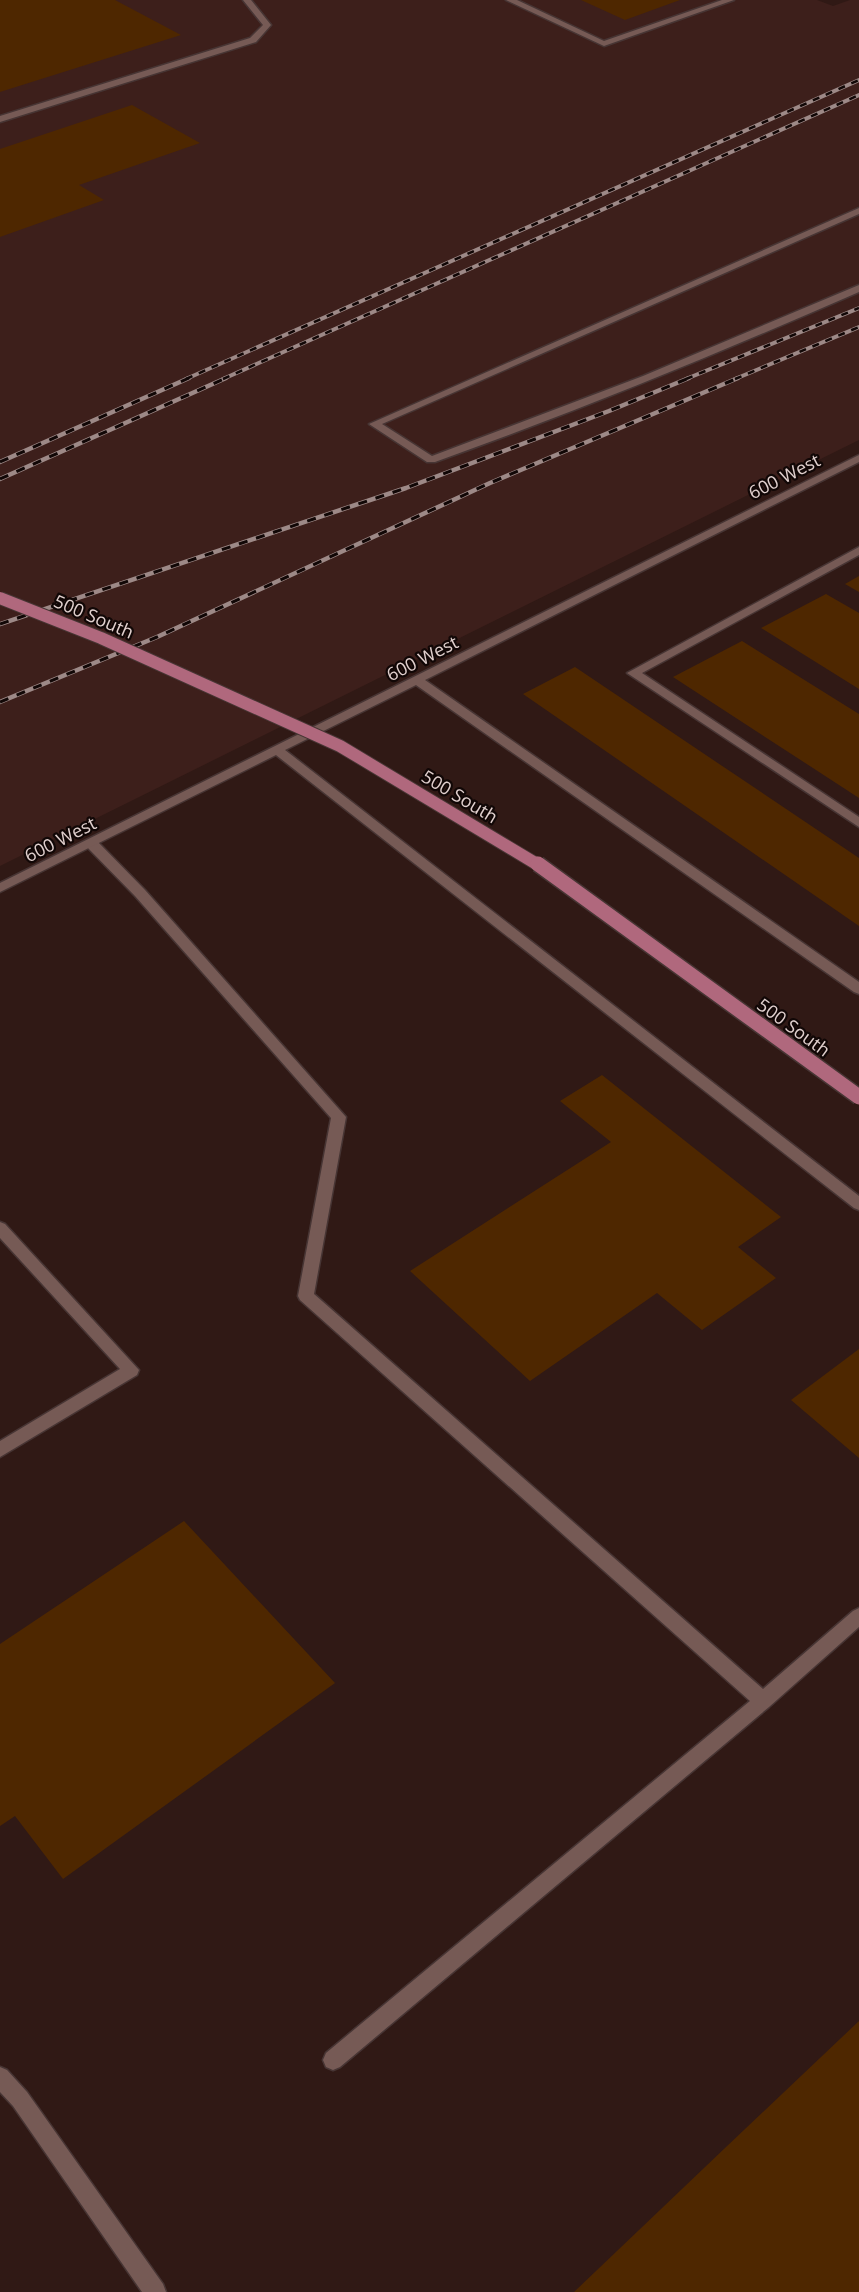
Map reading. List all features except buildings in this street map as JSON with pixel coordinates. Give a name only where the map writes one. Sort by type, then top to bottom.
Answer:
[{"type":"main road","name":"500 South","points":[[0,598],[101,638],[340,746],[551,872],[859,1097]]},
{"type":"street","points":[[0,119],[253,40],[267,25],[247,0]]},
{"type":"street","points":[[510,0],[604,44],[730,0]]},
{"type":"street","points":[[859,211],[374,424],[431,460],[566,411],[859,288]]},
{"type":"street","name":"600 West","points":[[0,888],[859,458]]},
{"type":"street","points":[[859,550],[632,673],[859,822]]},
{"type":"street","points":[[417,680],[859,989]]},
{"type":"street","points":[[277,750],[859,1204]]},
{"type":"street","points":[[91,843],[140,893],[339,1117],[306,1296],[762,1701]]},
{"type":"street","points":[[0,1228],[131,1370],[0,1450]]},
{"type":"street","points":[[333,2060],[762,1701],[859,1616]]},
{"type":"street","points":[[0,2077],[20,2099],[155,2292]]},
{"type":"shaded area","points":[[0,0],[817,0],[833,6],[850,0],[859,0],[859,440],[0,866]]},
{"type":"railway","points":[[186,379],[859,80]]},
{"type":"railway","points":[[223,379],[859,95]]},
{"type":"railway","points":[[686,379],[859,308]]},
{"type":"railway","points":[[735,379],[859,327]]},
{"type":"railway","points":[[0,462],[189,378]]},
{"type":"railway","points":[[0,479],[226,378]]},
{"type":"railway","points":[[0,624],[406,488],[609,411],[689,378]]},
{"type":"railway","points":[[0,702],[157,637],[490,483],[738,378]]}]
